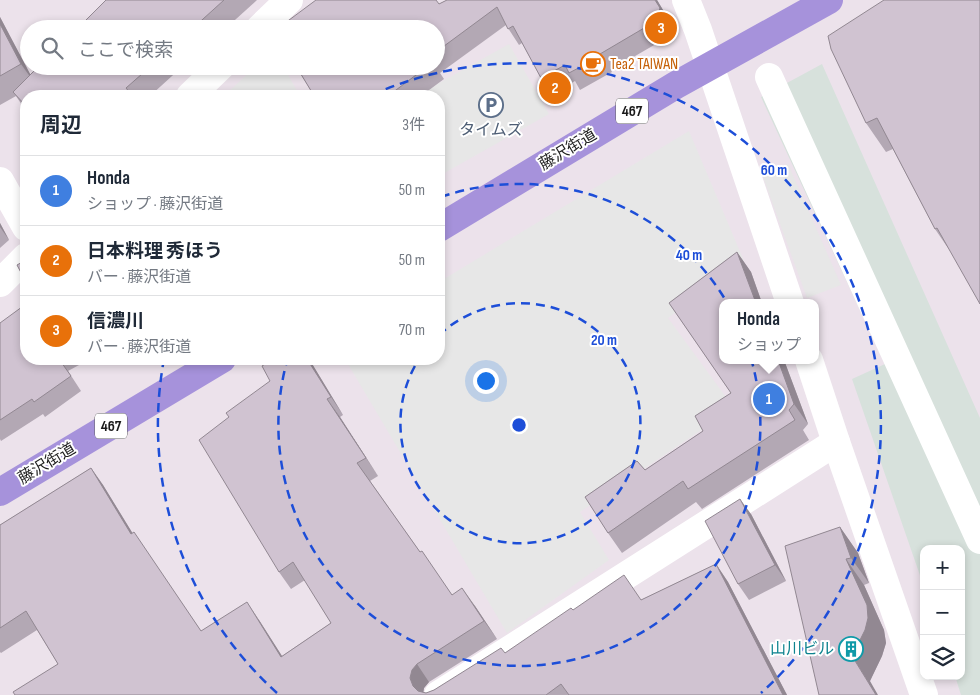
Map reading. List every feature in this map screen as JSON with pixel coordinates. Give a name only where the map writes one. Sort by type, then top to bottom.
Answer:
[{"type":"highway","name":"藤沢街道","points":[[445,224],[710,65],[829,0]]},
{"type":"highway","name":"藤沢街道","points":[[0,492],[212,365]]},
{"type":"street","points":[[268,20],[289,0]]},
{"type":"street","points":[[686,0],[710,65],[789,299]]},
{"type":"street","points":[[196,90],[212,75]]},
{"type":"street","points":[[769,77],[980,540]]},
{"type":"street","points":[[0,181],[20,216]]},
{"type":"street","points":[[0,283],[20,263]]},
{"type":"street","points":[[810,364],[924,695]]},
{"type":"street","points":[[438,695],[836,442]]},
{"type":"shaded area","name":"タイムズ","points":[[509,44],[549,114],[445,173],[445,90],[427,90]]},
{"type":"shaded area","points":[[822,64],[980,418],[980,695],[961,695],[956,680],[965,680],[965,545],[920,545],[920,575],[852,379],[885,364],[761,97]]},
{"type":"shaded area","points":[[246,75],[288,75],[297,90],[230,90]]},
{"type":"shaded area","points":[[689,131],[744,261],[668,318],[734,408],[580,512],[609,560],[507,633],[349,365],[445,365],[445,278]]},
{"type":"shaded area","points":[[788,164],[841,285],[807,298],[763,177]]},
{"type":"building","points":[[106,0],[224,0],[202,20],[86,20]]},
{"type":"building","points":[[316,0],[436,0],[439,4],[447,0],[655,0],[660,8],[656,21],[600,54],[601,56],[569,73],[565,65],[541,78],[513,26],[508,29],[497,7],[445,45],[445,20],[289,20]]},
{"type":"building","points":[[884,0],[980,0],[980,304],[937,228],[935,229],[877,118],[866,123],[831,49],[828,36]]},
{"type":"building","points":[[0,24],[20,65],[0,76]]},
{"type":"building","points":[[30,75],[141,75],[126,88],[128,90],[20,90],[20,100],[13,92]]},
{"type":"building","points":[[301,75],[416,75],[396,90],[311,90]]},
{"type":"building","points":[[737,252],[755,299],[719,299],[719,364],[779,364],[794,404],[789,410],[795,420],[688,489],[683,481],[608,533],[585,497],[637,461],[645,470],[703,431],[695,416],[731,393],[669,303]]},
{"type":"building","points":[[20,308],[20,365],[63,365],[71,376],[34,402],[32,399],[0,420],[0,323]]},
{"type":"building","points":[[311,365],[331,397],[327,399],[366,458],[357,463],[452,595],[462,588],[484,621],[417,664],[412,670],[410,678],[413,686],[418,691],[426,693],[434,690],[501,648],[505,653],[624,575],[641,600],[716,564],[783,695],[569,695],[561,684],[546,695],[15,695],[13,692],[58,664],[26,611],[0,628],[0,525],[91,468],[131,534],[134,532],[201,631],[247,602],[281,657],[331,623],[293,562],[279,572],[199,440],[229,417],[226,413],[270,381],[262,366]]},
{"type":"building","points":[[740,499],[775,565],[738,584],[705,521]]},
{"type":"building","points":[[840,527],[851,558],[846,559],[867,605],[868,618],[865,630],[852,656],[876,695],[819,695],[785,546]]},
{"type":"place","name":"信濃川","points":[[661,28]]},
{"type":"place","name":"Tea2 TAIWAN","points":[[593,64]]},
{"type":"place","name":"日本料理 秀ほう","points":[[555,88]]},
{"type":"place","name":"タイムズ","points":[[491,105]]},
{"type":"place","name":"Honda","points":[[769,399]]},
{"type":"place","name":"山川ビル","points":[[851,649]]}]
